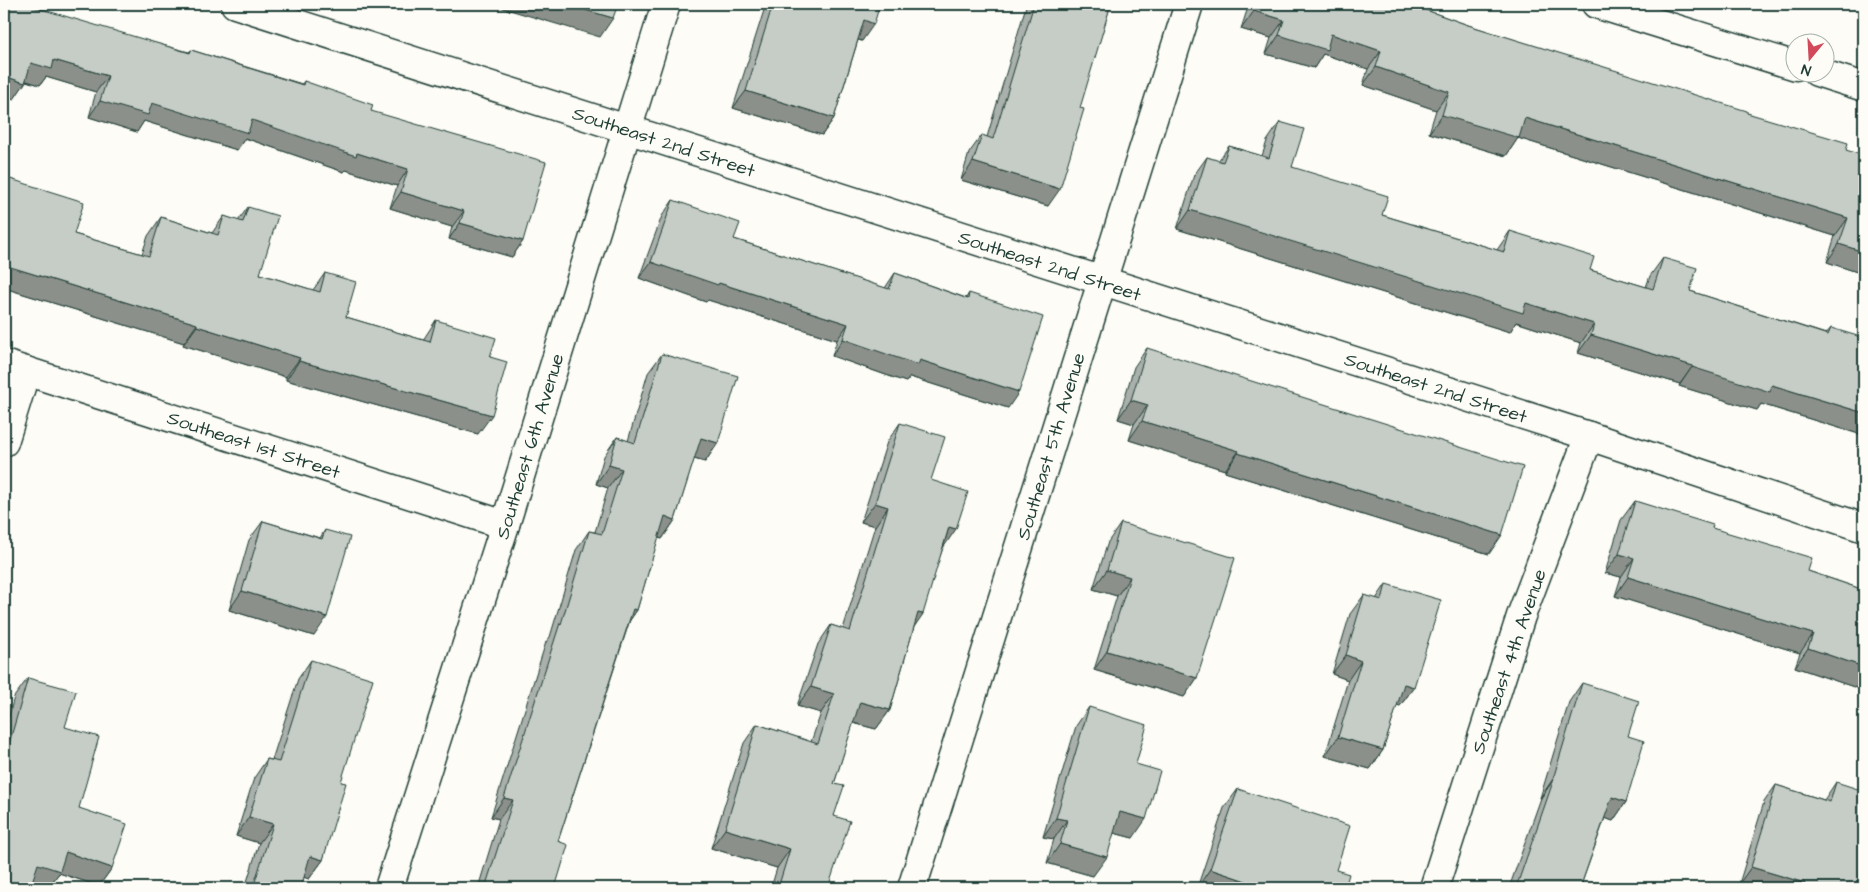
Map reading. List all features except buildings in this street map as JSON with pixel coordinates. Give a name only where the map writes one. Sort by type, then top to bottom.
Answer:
[{"type":"street","name":"Southeast 6th Avenue","points":[[390,888],[505,525],[666,4]]},
{"type":"street","name":"Southeast 5th Avenue","points":[[912,888],[1189,4]]},
{"type":"street","points":[[1596,4],[1786,63]]},
{"type":"street","name":"Southeast 2nd Street","points":[[245,5],[626,130],[1589,436],[1864,528]]},
{"type":"street","points":[[1836,78],[1864,87]]},
{"type":"street","points":[[4,442],[15,367]]},
{"type":"street","name":"Southeast 1st Street","points":[[15,367],[505,525]]},
{"type":"street","name":"Southeast 4th Avenue","points":[[1434,888],[1521,616],[1589,436]]}]
